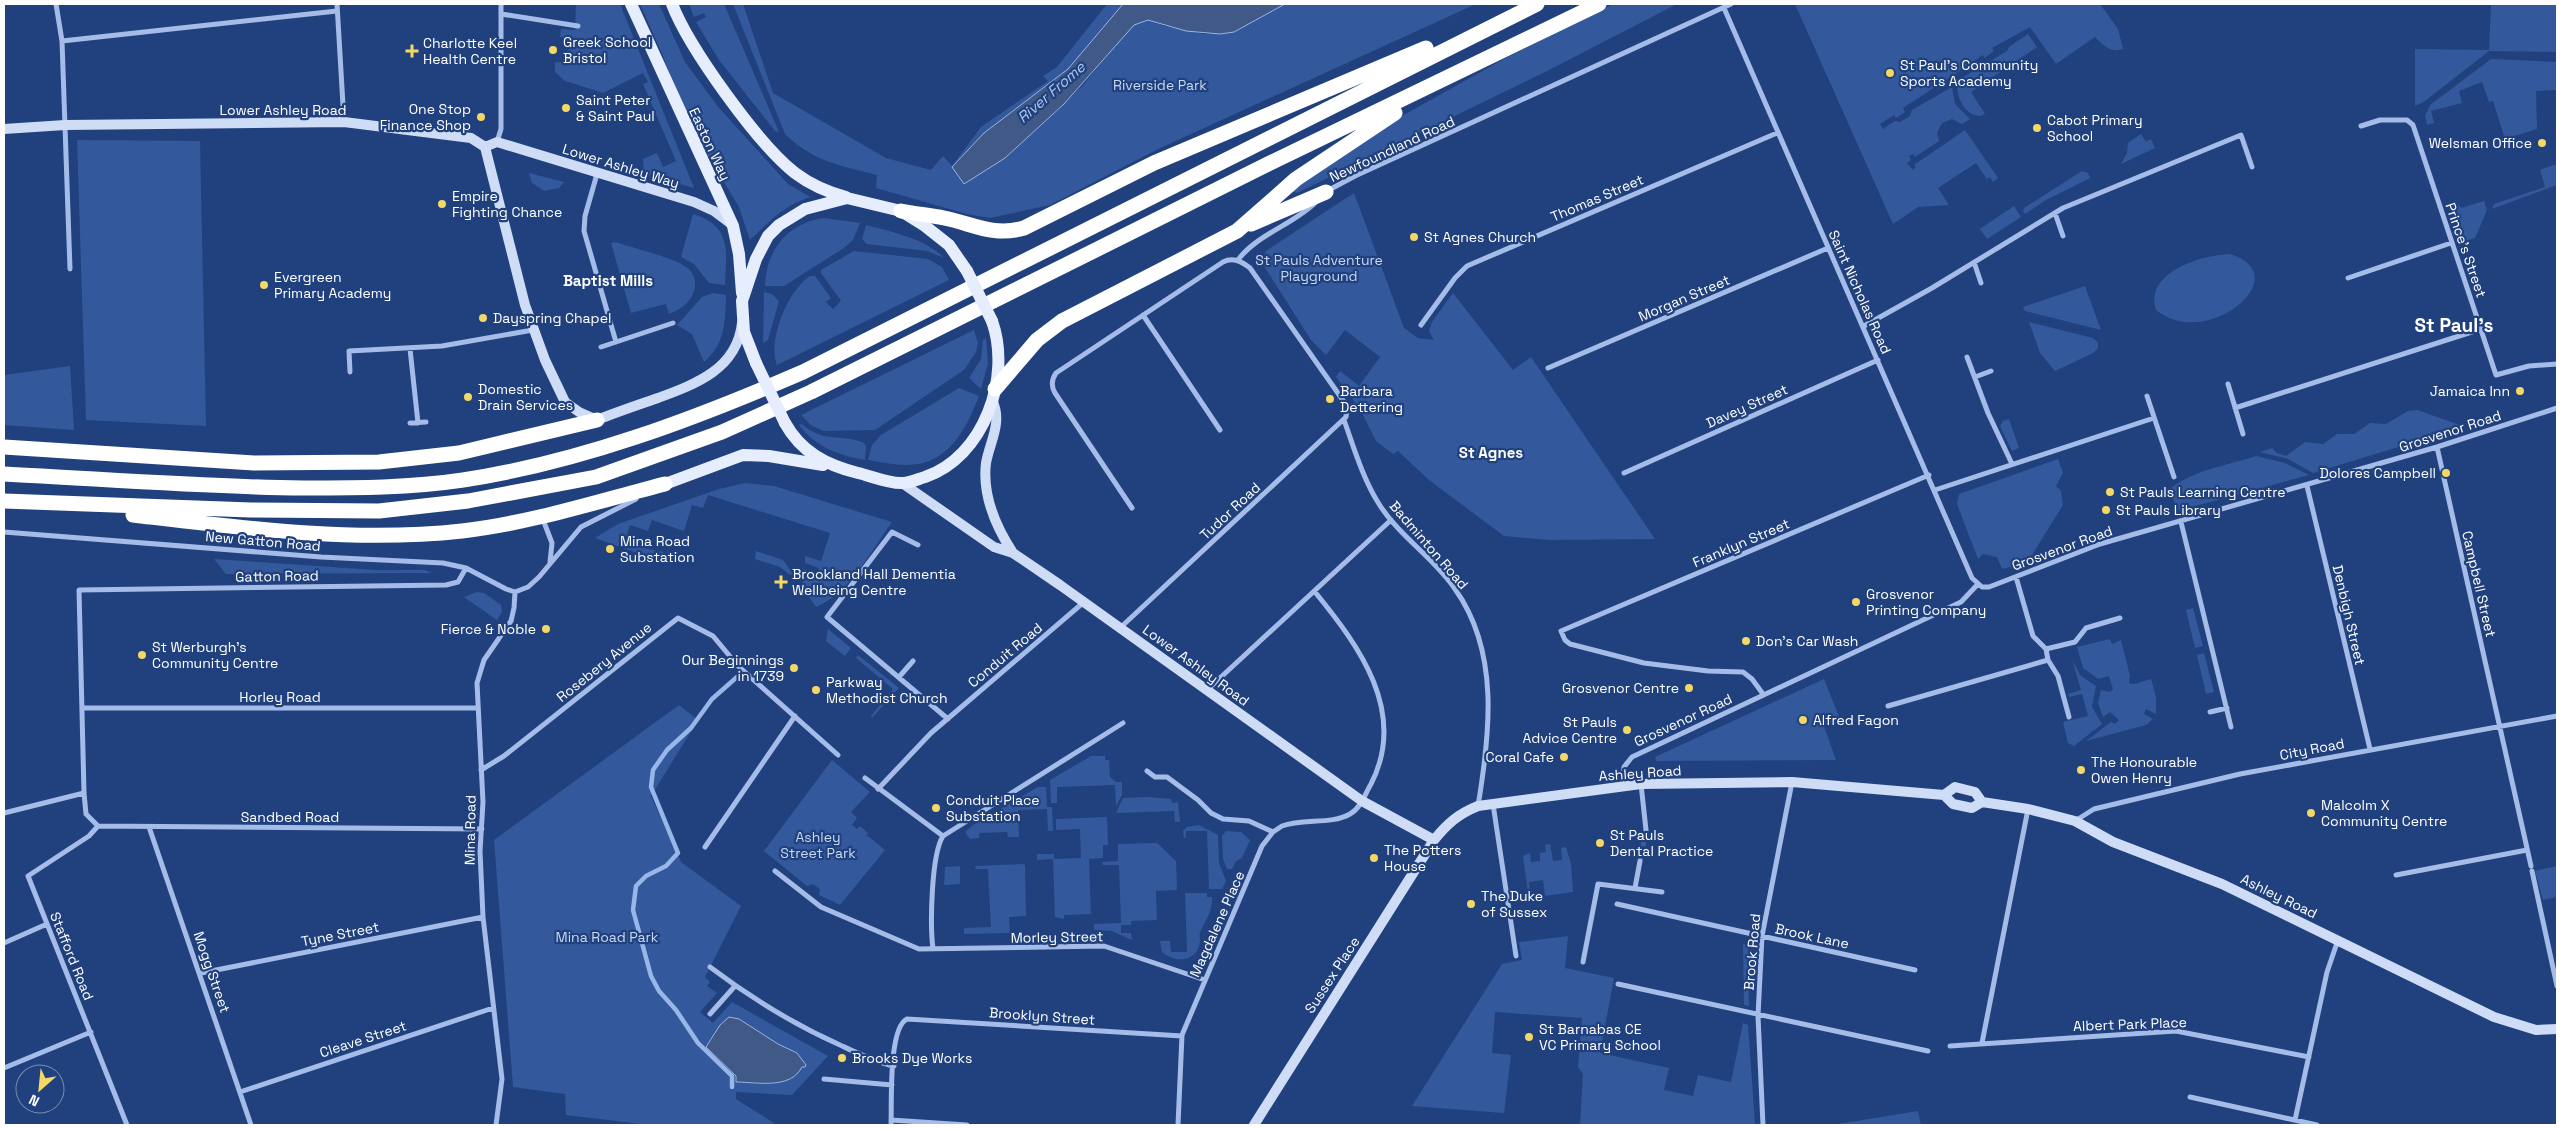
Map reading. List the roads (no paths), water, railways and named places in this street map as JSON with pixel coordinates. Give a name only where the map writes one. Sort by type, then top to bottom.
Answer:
[{"type":"highway","points":[[902,212],[945,218],[996,232],[1009,232],[1024,228],[1154,163],[1244,123],[1536,4]]},
{"type":"highway","points":[[4,474],[253,488],[379,488],[464,480],[584,454],[710,412],[803,372],[1536,4]]},
{"type":"highway","points":[[4,501],[251,510],[379,511],[468,501],[596,477],[722,432],[811,392],[1268,164],[1598,4]]},
{"type":"highway","points":[[1237,231],[1296,179],[1357,136],[1464,70]]},
{"type":"highway","points":[[993,395],[1037,340],[1062,321],[1237,231],[1326,192]]},
{"type":"highway","points":[[4,447],[254,463],[379,462],[459,453],[597,420]]},
{"type":"highway","points":[[26,502],[257,530],[378,536],[462,531],[541,516],[665,484]]},
{"type":"main road","name":"Easton Way","points":[[631,4],[733,226],[739,254],[742,320],[747,342],[756,364],[785,423],[804,449],[840,469]]},
{"type":"main road","points":[[665,484],[726,460],[750,455],[776,456],[902,483],[940,471],[959,458],[975,436],[993,395],[1000,352],[992,321],[967,271],[955,252],[940,237],[902,212],[821,190],[786,166],[727,94],[699,54],[674,6]]},
{"type":"main road","name":"Lower Ashley Road","points":[[4,129],[65,125],[344,122],[471,138],[485,146]]},
{"type":"main road","name":"Lower Ashley Way","points":[[497,142],[704,205],[724,217],[733,226]]},
{"type":"main road","points":[[497,142],[485,146],[533,330],[561,396],[572,408],[597,420],[687,388],[709,377],[730,356],[739,338],[742,320]]},
{"type":"main road","points":[[742,301],[760,249],[774,229],[796,214],[816,205],[850,199]]},
{"type":"main road","name":"Lower Ashley Road","points":[[993,395],[996,425],[986,464],[987,490],[996,523],[1013,553]]},
{"type":"main road","name":"Lower Ashley Road","points":[[902,483],[994,547],[1013,553],[1362,800]]},
{"type":"main road","name":"Ashley Road","points":[[1434,840],[1446,824],[1462,813],[1478,806],[1641,784],[1792,782],[1944,795],[1953,804],[1972,808],[1982,802],[2028,809],[2075,821],[2113,842],[2222,884],[2513,1025],[2536,1030],[2557,1029]]},
{"type":"main road","name":"Ashley Road","points":[[1944,795],[1954,787],[1976,792],[1982,802]]},
{"type":"main road","points":[[1362,800],[1434,840]]},
{"type":"main road","name":"Sussex Place","points":[[1254,1125],[1434,840]]},
{"type":"street","points":[[56,4],[62,40],[70,269]]},
{"type":"street","points":[[337,4],[344,122]]},
{"type":"street","points":[[497,142],[501,129],[501,4]]},
{"type":"street","name":"Newfoundland Road","points":[[1132,508],[1055,393],[1052,381],[1056,373],[1223,262],[1230,259],[1238,260],[1249,248],[1303,214],[1326,192],[1355,176],[1418,149],[1731,4]]},
{"type":"street","name":"Saint Nicholas Road","points":[[1724,8],[1929,475],[1972,578],[1978,584]]},
{"type":"street","points":[[62,40],[337,11]]},
{"type":"street","points":[[501,14],[578,26]]},
{"type":"street","name":"Prince's Street","points":[[2361,126],[2380,120],[2410,122],[2496,375],[2529,366],[2557,364]]},
{"type":"street","name":"Thomas Street","points":[[1421,325],[1454,278],[1467,266],[1777,132]]},
{"type":"street","points":[[1864,326],[2055,213],[2108,188],[2241,135],[2252,167]]},
{"type":"street","points":[[597,174],[585,216],[584,231],[616,342]]},
{"type":"street","points":[[2055,213],[2064,236]]},
{"type":"street","points":[[2348,278],[2451,243]]},
{"type":"street","name":"Morgan Street","points":[[1548,368],[1828,248]]},
{"type":"street","points":[[1238,260],[1250,268],[1347,406],[1344,420]]},
{"type":"street","points":[[1974,262],[1981,282]]},
{"type":"street","points":[[1143,315],[1220,430]]},
{"type":"street","points":[[601,347],[673,323]]},
{"type":"street","points":[[2235,408],[2481,329]]},
{"type":"street","points":[[350,372],[350,351],[410,349],[468,342],[533,330]]},
{"type":"street","points":[[410,349],[418,423]]},
{"type":"street","points":[[1967,357],[1988,413],[2012,464]]},
{"type":"street","name":"Davey Street","points":[[1624,472],[1878,360]]},
{"type":"street","points":[[1975,377],[1991,371]]},
{"type":"street","points":[[2228,384],[2243,434]]},
{"type":"street","points":[[2147,396],[2174,477]]},
{"type":"street","name":"Grosvenor Road","points":[[1623,786],[1624,767],[1632,757],[1961,602],[1978,584],[1982,587],[1989,587],[2100,544],[2307,486],[2557,408]]},
{"type":"street","points":[[1935,490],[2154,418]]},
{"type":"street","name":"Badminton Road","points":[[1344,420],[1379,504],[1391,520],[1455,588],[1474,624],[1481,650],[1488,692],[1489,721],[1488,750],[1478,806]]},
{"type":"street","name":"Tudor Road","points":[[1120,628],[1344,420]]},
{"type":"street","points":[[410,423],[426,422]]},
{"type":"street","name":"Campbell Street","points":[[2437,447],[2557,986]]},
{"type":"street","name":"Franklyn Street","points":[[1763,694],[1752,679],[1743,672],[1708,671],[1644,663],[1570,644],[1564,640],[1562,631],[1929,475]]},
{"type":"street","points":[[515,592],[531,584],[586,524],[665,484]]},
{"type":"street","name":"Denbigh Street","points":[[2307,486],[2370,749]]},
{"type":"street","points":[[541,516],[552,543],[550,562]]},
{"type":"street","points":[[1207,691],[1391,520]]},
{"type":"street","points":[[2182,522],[2231,727]]},
{"type":"street","name":"New Gatton Road","points":[[4,532],[336,558],[443,563],[466,568],[506,590],[515,592]]},
{"type":"street","points":[[918,545],[892,532],[827,617],[948,719]]},
{"type":"street","name":"Gatton Road","points":[[82,708],[79,590],[446,585],[458,582],[466,568]]},
{"type":"street","points":[[2016,577],[2033,636],[2046,649],[2048,660],[2058,676],[2069,717]]},
{"type":"street","name":"Mina Road","points":[[496,1125],[502,1078],[483,917],[480,851],[482,829],[478,708],[479,673],[484,660],[511,621],[515,592]]},
{"type":"street","points":[[1147,771],[1155,777],[1167,777],[1217,816],[1231,820],[1249,820],[1273,832],[1286,824],[1346,816],[1353,812],[1376,774],[1384,734],[1383,708],[1374,681],[1361,654],[1315,592]]},
{"type":"street","name":"Conduit Road","points":[[878,789],[914,750],[948,719],[1084,602]]},
{"type":"street","name":"Rosebery Avenue","points":[[481,770],[504,756],[678,618],[713,636],[738,666],[795,716]]},
{"type":"street","points":[[2046,649],[2075,642],[2086,628],[2120,618]]},
{"type":"street","points":[[1888,706],[2048,660]]},
{"type":"street","points":[[899,677],[913,661]]},
{"type":"street","points":[[82,708],[86,814],[98,826]]},
{"type":"street","name":"Horley Road","points":[[82,708],[478,708]]},
{"type":"street","points":[[2210,712],[2227,708]]},
{"type":"street","points":[[705,847],[795,716],[838,755]]},
{"type":"street","name":"City Road","points":[[2075,821],[2094,810],[2240,774],[2557,716]]},
{"type":"street","points":[[933,949],[931,920],[937,851],[943,836],[1123,723]]},
{"type":"street","points":[[864,778],[943,836]]},
{"type":"street","name":"Brook Road","points":[[1763,1125],[1758,1016],[1762,936],[1792,782]]},
{"type":"street","points":[[1641,784],[1646,830]]},
{"type":"street","points":[[4,813],[84,793]]},
{"type":"street","points":[[1493,804],[1516,956]]},
{"type":"street","points":[[1982,1043],[2028,809]]},
{"type":"street","name":"Sandbed Road","points":[[98,826],[149,828],[482,829]]},
{"type":"street","name":"Stafford Road","points":[[98,826],[89,836],[28,876],[127,1125]]},
{"type":"street","name":"Mogg Street","points":[[149,828],[201,973],[251,1125]]},
{"type":"street","name":"Magdalene Place","points":[[1178,1125],[1182,1036],[1262,846],[1273,832]]},
{"type":"street","points":[[2396,875],[2527,850]]},
{"type":"street","points":[[1635,888],[1640,861]]},
{"type":"street","name":"Morley Street","points":[[775,871],[827,910],[914,947],[933,949],[1104,946],[1205,980]]},
{"type":"street","points":[[1583,962],[1598,884],[1662,892]]},
{"type":"street","name":"Brook Lane","points":[[1616,904],[1915,970]]},
{"type":"street","name":"Tyne Street","points":[[201,973],[483,917]]},
{"type":"street","points":[[4,942],[48,924]]},
{"type":"street","points":[[2296,1120],[2327,972],[2338,940]]},
{"type":"street","points":[[710,967],[734,986],[800,1026],[862,1055],[894,1066],[891,1123],[967,1125]]},
{"type":"street","points":[[1618,984],[1758,1016],[1928,1051]]},
{"type":"street","points":[[710,1014],[734,986]]},
{"type":"street","name":"Cleave Street","points":[[240,1092],[493,1008]]},
{"type":"street","name":"Brooklyn Street","points":[[894,1066],[896,1037],[902,1023],[911,1019],[1182,1036]]},
{"type":"street","name":"Albert Park Place","points":[[1950,1046],[2176,1031],[2309,1057]]},
{"type":"street","points":[[4,1068],[91,1032]]},
{"type":"street","points":[[824,1079],[892,1085]]},
{"type":"street","points":[[2190,1097],[2317,1125]]},
{"type":"water","name":"River Frome","points":[[1123,4],[1285,4],[1234,32],[1220,34],[1186,31],[1148,20],[1134,25],[1064,104],[1005,158],[964,184],[952,167],[984,133],[1068,69]]},
{"type":"water","points":[[729,1017],[739,1019],[778,1044],[797,1053],[806,1065],[805,1067],[802,1067],[790,1079],[781,1082],[736,1082],[736,1076],[706,1047],[720,1025]]},
{"type":"waterway","points":[[732,1087],[732,1076],[698,1043],[676,1010],[659,991],[651,976],[633,910],[636,886],[646,876],[666,866],[678,853],[651,787],[653,770],[667,750],[691,728],[712,699],[737,677]]},
{"type":"tunnel","points":[[1640,861],[1646,830]]},
{"type":"place","name":"Greek School Bristol","points":[[553,50]]},
{"type":"place","name":"Charlotte Keel Health Centre","points":[[412,51]]},
{"type":"place","name":"St Paul's Community Sports Academy","points":[[1890,73]]},
{"type":"place","name":"Saint Peter & Saint Paul","points":[[566,108]]},
{"type":"place","name":"One Stop Finance Shop","points":[[481,117]]},
{"type":"place","name":"Cabot Primary School","points":[[2037,128]]},
{"type":"place","name":"Welsman Office","points":[[2542,143]]},
{"type":"place","name":"Empire Fighting Chance","points":[[442,204]]},
{"type":"place","name":"St Agnes Church","points":[[1414,237]]},
{"type":"place","name":"Evergreen Primary Academy","points":[[264,285]]},
{"type":"place","name":"Dayspring Chapel","points":[[483,318]]},
{"type":"place","name":"Jamaica Inn","points":[[2520,391]]},
{"type":"place","name":"Domestic Drain Services","points":[[468,397]]},
{"type":"place","name":"Barbara Dettering","points":[[1330,399]]},
{"type":"place","name":"Dolores Campbell","points":[[2446,473]]},
{"type":"place","name":"St Pauls Learning Centre","points":[[2110,492]]},
{"type":"place","name":"St Pauls Library","points":[[2106,510]]},
{"type":"place","name":"Mina Road Substation","points":[[610,549]]},
{"type":"place","name":"Brookland Hall Dementia Wellbeing Centre","points":[[781,582]]},
{"type":"place","name":"Grosvenor Printing Company","points":[[1856,602]]},
{"type":"place","name":"Fierce & Noble","points":[[546,629]]},
{"type":"place","name":"Don's Car Wash","points":[[1746,641]]},
{"type":"place","name":"St Werburgh's Community Centre","points":[[142,655]]},
{"type":"place","name":"Our Beginnings in 1739","points":[[794,668]]},
{"type":"place","name":"Grosvenor Centre","points":[[1689,688]]},
{"type":"place","name":"Parkway Methodist Church","points":[[816,690]]},
{"type":"place","name":"Alfred Fagon","points":[[1803,720]]},
{"type":"place","name":"St Pauls Advice Centre","points":[[1627,730]]},
{"type":"place","name":"Coral Cafe","points":[[1564,757]]},
{"type":"place","name":"The Honourable Owen Henry","points":[[2081,770]]},
{"type":"place","name":"Conduit Place Substation","points":[[936,808]]},
{"type":"place","name":"Malcolm X Community Centre","points":[[2311,813]]},
{"type":"place","name":"St Pauls Dental Practice","points":[[1600,843]]},
{"type":"place","name":"The Potters House","points":[[1374,858]]},
{"type":"place","name":"The Duke of Sussex","points":[[1471,904]]},
{"type":"place","name":"St Barnabas CE VC Primary School","points":[[1529,1037]]},
{"type":"place","name":"Brooks Dye Works","points":[[842,1058]]},
{"type":"district","name":"Baptist Mills","points":[[608,280]]},
{"type":"district","name":"St Paul's","points":[[2454,325]]},
{"type":"district","name":"St Agnes","points":[[1491,452]]},
{"type":"park label","name":"Riverside Park","points":[[1160,85]]},
{"type":"park label","name":"St Pauls Adventure Playground","points":[[1319,268]]},
{"type":"park label","name":"Ashley Street Park","points":[[818,846]]},
{"type":"park label","name":"Mina Road Park","points":[[607,937]]}]
